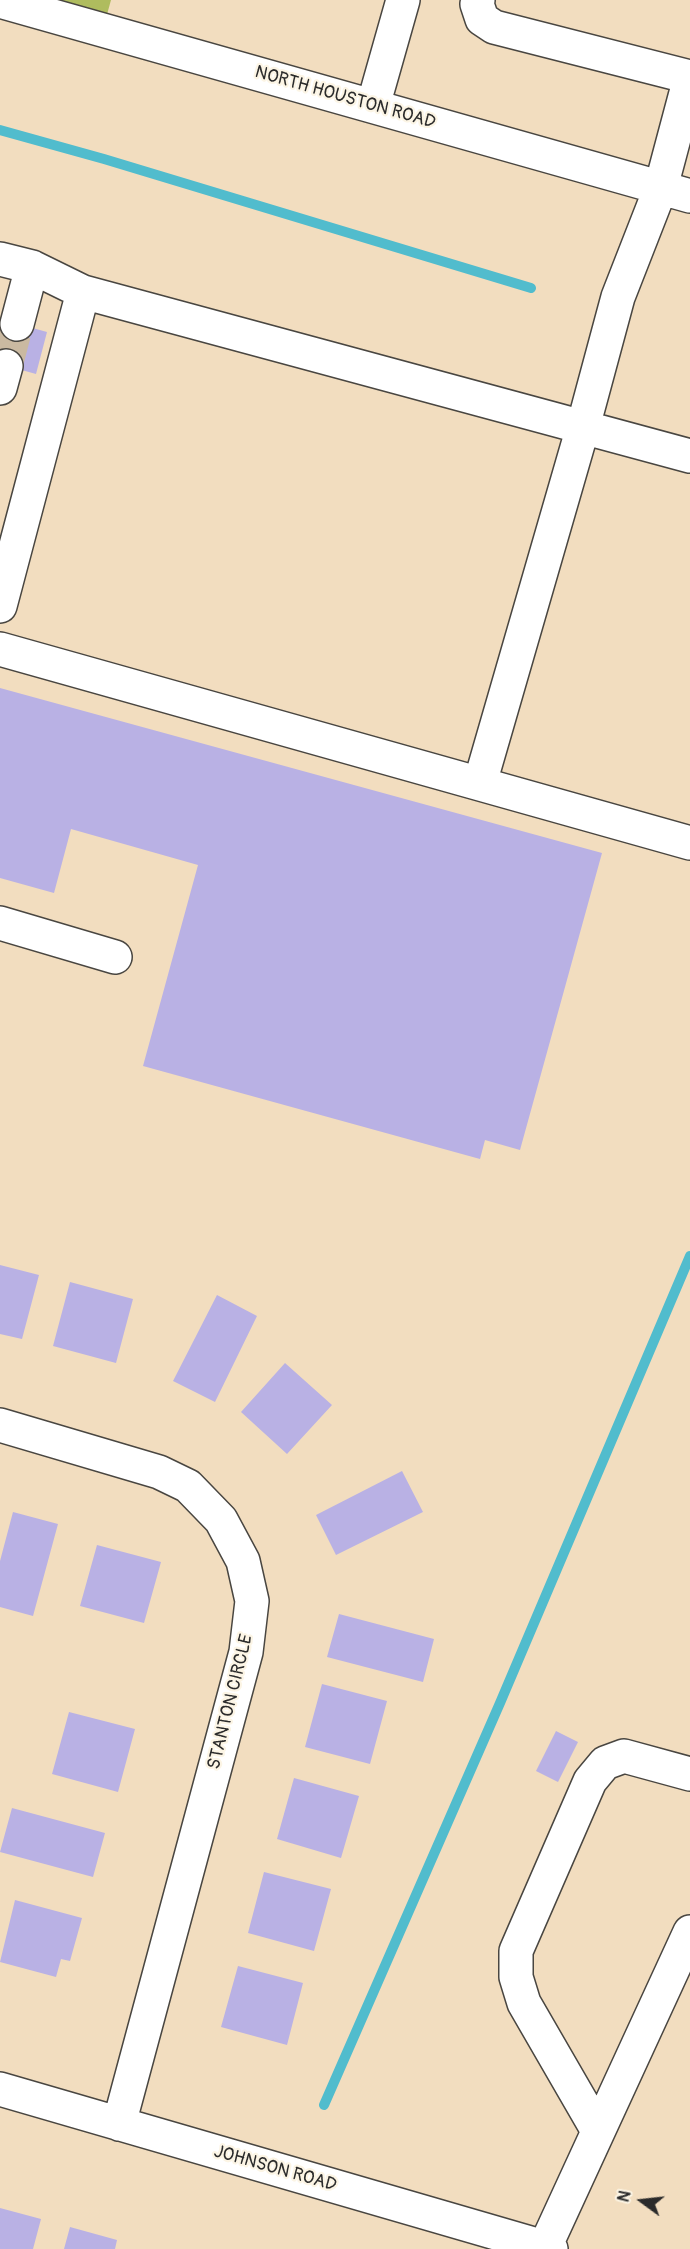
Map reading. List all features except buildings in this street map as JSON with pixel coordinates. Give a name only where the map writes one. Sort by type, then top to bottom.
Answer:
[{"type":"street","points":[[373,106],[403,0]]},
{"type":"street","points":[[478,0],[477,4],[482,19],[494,27],[690,77],[676,192],[618,297],[583,427],[480,783]]},
{"type":"street","name":"NORTH HOUSTON ROAD","points":[[0,1],[676,192]]},
{"type":"street","points":[[0,259],[32,267],[83,292],[690,456]]},
{"type":"street","points":[[17,324],[32,267]]},
{"type":"street","points":[[0,606],[83,292]]},
{"type":"street","points":[[0,649],[690,843]]},
{"type":"street","points":[[0,923],[115,957]]},
{"type":"street","name":"STANTON CIRCLE","points":[[0,1425],[159,1472],[188,1486],[221,1520],[243,1561],[252,1600],[246,1652],[120,2124]]},
{"type":"street","points":[[598,2131],[524,2003],[516,1977],[516,1951],[590,1780],[604,1763],[624,1756],[684,1772]]},
{"type":"street","points":[[548,2248],[598,2131],[690,1932]]},
{"type":"street","name":"JOHNSON ROAD","points":[[0,2089],[548,2248]]},
{"type":"green space","points":[[0,0],[111,0],[103,29]]},
{"type":"waterway","points":[[0,130],[104,159],[531,288]]},
{"type":"waterway","points":[[324,2105],[500,1703],[690,1256]]},
{"type":"tunnel","points":[[6,366],[17,324]]}]
